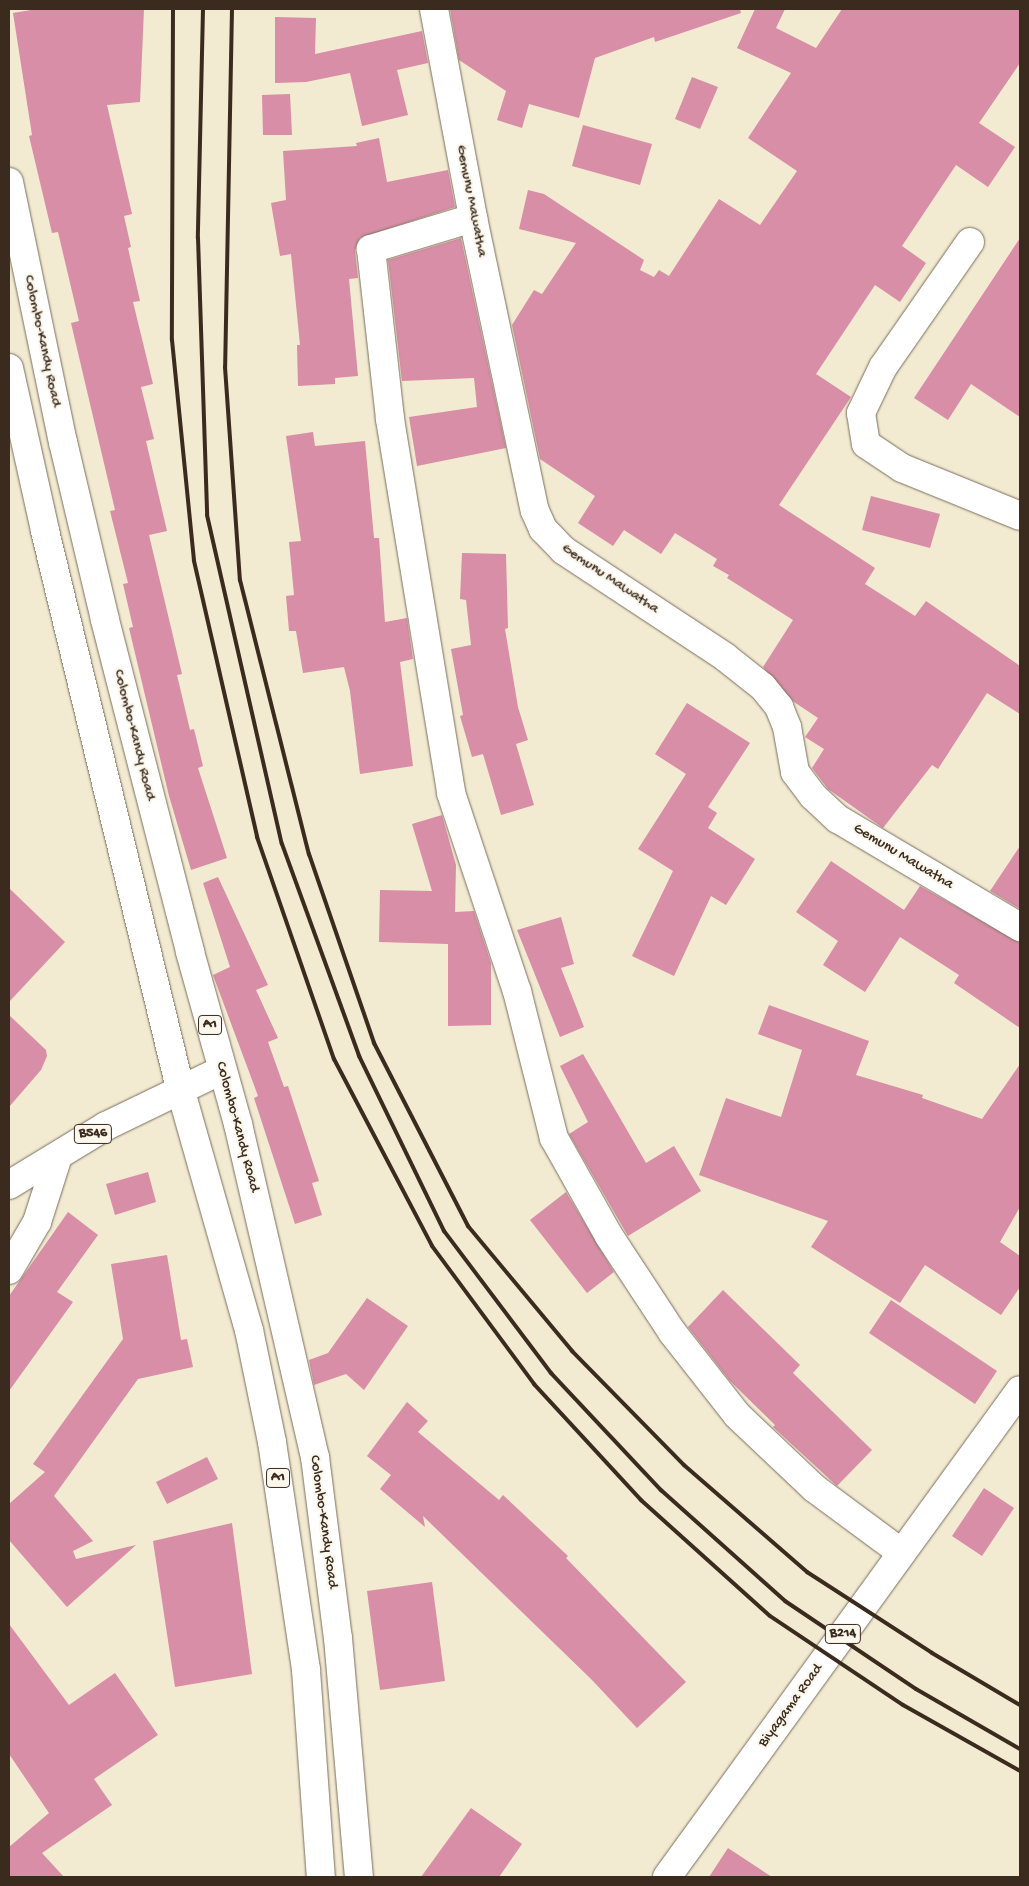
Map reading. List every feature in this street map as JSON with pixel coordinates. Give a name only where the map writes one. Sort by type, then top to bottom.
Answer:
[{"type":"main road","name":"Gemunu Mawatha","points":[[434,9],[473,218],[535,511],[543,529],[563,550],[725,657],[763,687],[779,707],[787,727],[795,772],[813,796],[838,819],[1020,927]]},
{"type":"main road","name":"Colombo-Kandy Road","points":[[9,182],[63,442],[105,620],[251,1176],[315,1457],[340,1657],[359,1877]]},
{"type":"main road","points":[[473,218],[371,249],[390,419],[451,793],[518,991],[554,1138],[608,1236],[656,1308],[737,1415],[814,1488],[902,1553]]},
{"type":"main road","points":[[970,242],[883,367],[862,413],[866,444],[902,468],[1020,516]]},
{"type":"main road","name":"A1","points":[[9,374],[47,540],[180,1088],[249,1330],[272,1442],[306,1670],[321,1877]]},
{"type":"main road","points":[[180,1088],[222,1070]]},
{"type":"main road","name":"B546","points":[[9,1185],[180,1088]]},
{"type":"main road","points":[[9,1270],[36,1222],[58,1156]]},
{"type":"main road","name":"Biyagama Road","points":[[666,1877],[1020,1390]]},
{"type":"building","points":[[37,9],[144,9],[140,102],[107,105],[132,214],[124,216],[131,247],[128,248],[140,301],[133,302],[153,384],[141,387],[154,439],[146,441],[167,531],[149,535],[182,674],[177,675],[190,730],[194,729],[203,766],[198,768],[227,858],[191,870],[169,796],[129,628],[133,627],[123,584],[128,583],[110,511],[115,510],[71,323],[79,321],[58,232],[52,233],[29,136],[32,135],[13,13]]},
{"type":"building","points":[[450,9],[740,9],[741,13],[655,42],[654,37],[595,58],[579,118],[529,104],[522,128],[497,120],[506,91],[459,60]]},
{"type":"building","points":[[755,9],[785,9],[776,28],[816,48],[842,9],[1020,9],[1020,63],[979,123],[1015,147],[988,187],[956,165],[902,246],[926,263],[900,302],[875,285],[816,374],[851,397],[779,505],[875,568],[865,584],[915,616],[926,601],[1020,666],[1020,714],[987,693],[938,769],[932,765],[883,828],[828,789],[812,768],[824,749],[805,737],[818,718],[794,702],[763,667],[793,620],[727,578],[729,575],[713,566],[717,559],[675,533],[661,554],[624,530],[613,546],[578,523],[595,496],[540,459],[512,325],[534,290],[542,294],[576,243],[519,229],[528,190],[544,194],[644,260],[640,270],[654,277],[659,270],[669,276],[719,199],[760,225],[797,171],[748,138],[791,73],[737,48]]},
{"type":"building","points":[[275,17],[316,18],[315,54],[422,31],[428,63],[397,70],[408,115],[362,126],[350,73],[306,82],[275,83]]},
{"type":"building","points":[[692,77],[718,87],[700,129],[675,119]]},
{"type":"building","points":[[290,94],[292,135],[263,135],[262,95]]},
{"type":"building","points":[[583,125],[652,144],[640,185],[572,166]]},
{"type":"building","points":[[379,138],[387,182],[448,170],[455,207],[360,238],[355,250],[358,278],[349,279],[358,376],[335,378],[335,384],[298,386],[297,345],[300,345],[291,254],[280,256],[271,203],[286,200],[283,151],[357,146],[356,143]]},
{"type":"building","points":[[461,238],[506,448],[417,466],[409,417],[477,407],[474,378],[402,381],[388,260]]},
{"type":"building","points":[[1020,238],[1020,417],[971,384],[948,420],[914,398]]},
{"type":"building","points":[[313,432],[315,446],[365,441],[374,538],[379,538],[385,622],[407,618],[413,659],[400,662],[413,766],[360,774],[350,691],[344,667],[303,673],[296,631],[289,631],[286,596],[294,595],[289,542],[301,541],[286,436]]},
{"type":"building","points":[[871,496],[940,514],[930,548],[862,530]]},
{"type":"building","points":[[462,553],[506,554],[508,628],[505,629],[518,707],[528,740],[516,744],[534,805],[501,815],[483,754],[472,757],[460,716],[463,715],[451,649],[471,645],[466,600],[460,599]]},
{"type":"building","points":[[687,703],[750,743],[708,807],[717,813],[708,828],[755,859],[726,905],[711,896],[674,976],[632,956],[673,871],[638,849],[686,774],[655,754]]},
{"type":"building","points":[[442,815],[456,865],[455,912],[474,911],[491,963],[491,1025],[448,1026],[448,944],[379,942],[380,890],[432,891],[412,824]]},
{"type":"building","points":[[1020,846],[1020,909],[990,891]]},
{"type":"building","points":[[831,861],[904,910],[920,886],[1020,943],[1020,1028],[954,983],[959,975],[900,937],[865,992],[823,965],[838,941],[796,912]]},
{"type":"building","points":[[218,877],[268,985],[256,990],[278,1038],[268,1042],[284,1087],[288,1086],[319,1181],[312,1183],[322,1215],[295,1224],[254,1098],[258,1096],[213,975],[230,967],[203,883]]},
{"type":"building","points":[[9,888],[65,942],[9,1002]]},
{"type":"building","points":[[561,917],[574,964],[561,968],[584,1027],[560,1037],[517,930]]},
{"type":"building","points":[[769,1005],[869,1041],[856,1075],[923,1095],[922,1098],[982,1119],[1020,1064],[1020,1207],[1000,1242],[1020,1256],[1020,1287],[1001,1315],[925,1265],[900,1303],[811,1247],[828,1221],[699,1175],[726,1098],[781,1117],[802,1050],[758,1034]]},
{"type":"building","points":[[9,1015],[46,1050],[47,1056],[41,1070],[9,1107]]},
{"type":"building","points":[[583,1054],[646,1163],[674,1146],[701,1191],[628,1236],[569,1134],[588,1122],[560,1066]]},
{"type":"building","points":[[148,1172],[156,1202],[115,1215],[106,1184]]},
{"type":"building","points":[[566,1192],[614,1272],[587,1293],[530,1220]]},
{"type":"building","points":[[68,1212],[98,1235],[57,1292],[73,1302],[9,1391],[9,1296]]},
{"type":"building","points":[[167,1255],[181,1340],[187,1339],[193,1367],[138,1379],[54,1496],[93,1541],[73,1551],[76,1559],[136,1545],[67,1607],[9,1540],[9,1504],[45,1472],[33,1464],[123,1339],[111,1264]]},
{"type":"building","points":[[723,1290],[800,1365],[793,1373],[872,1450],[837,1486],[773,1427],[775,1425],[730,1381],[688,1327]]},
{"type":"building","points":[[367,1298],[408,1326],[364,1390],[346,1374],[314,1385],[309,1360],[328,1353]]},
{"type":"building","points":[[891,1300],[997,1371],[975,1404],[869,1333]]},
{"type":"building","points":[[407,1402],[428,1421],[418,1432],[499,1500],[503,1495],[568,1556],[566,1558],[686,1682],[637,1728],[592,1680],[423,1516],[425,1527],[380,1489],[391,1475],[367,1456]]},
{"type":"building","points":[[207,1457],[218,1479],[167,1504],[156,1482]]},
{"type":"building","points":[[984,1488],[1014,1508],[982,1556],[952,1536]]},
{"type":"building","points":[[232,1523],[252,1674],[175,1687],[153,1541]]},
{"type":"building","points":[[432,1582],[445,1681],[380,1690],[367,1591]]},
{"type":"building","points":[[9,1624],[69,1705],[115,1673],[158,1735],[94,1779],[112,1805],[42,1853],[64,1877],[9,1877],[9,1847],[49,1813],[9,1754]]},
{"type":"building","points":[[471,1808],[522,1844],[499,1877],[421,1877]]},
{"type":"building","points":[[728,1848],[772,1877],[709,1877]]},
{"type":"railway","points":[[173,9],[172,340],[194,561],[257,837],[334,1059],[432,1246],[534,1384],[641,1500],[770,1616],[903,1705],[1020,1771]]},
{"type":"railway","points":[[203,9],[198,238],[207,515],[282,844],[359,1056],[444,1231],[551,1373],[661,1490],[785,1601],[916,1689],[1020,1749]]},
{"type":"railway","points":[[232,9],[225,367],[240,580],[309,854],[374,1043],[468,1226],[572,1351],[684,1465],[807,1572],[932,1653],[1020,1705]]}]
